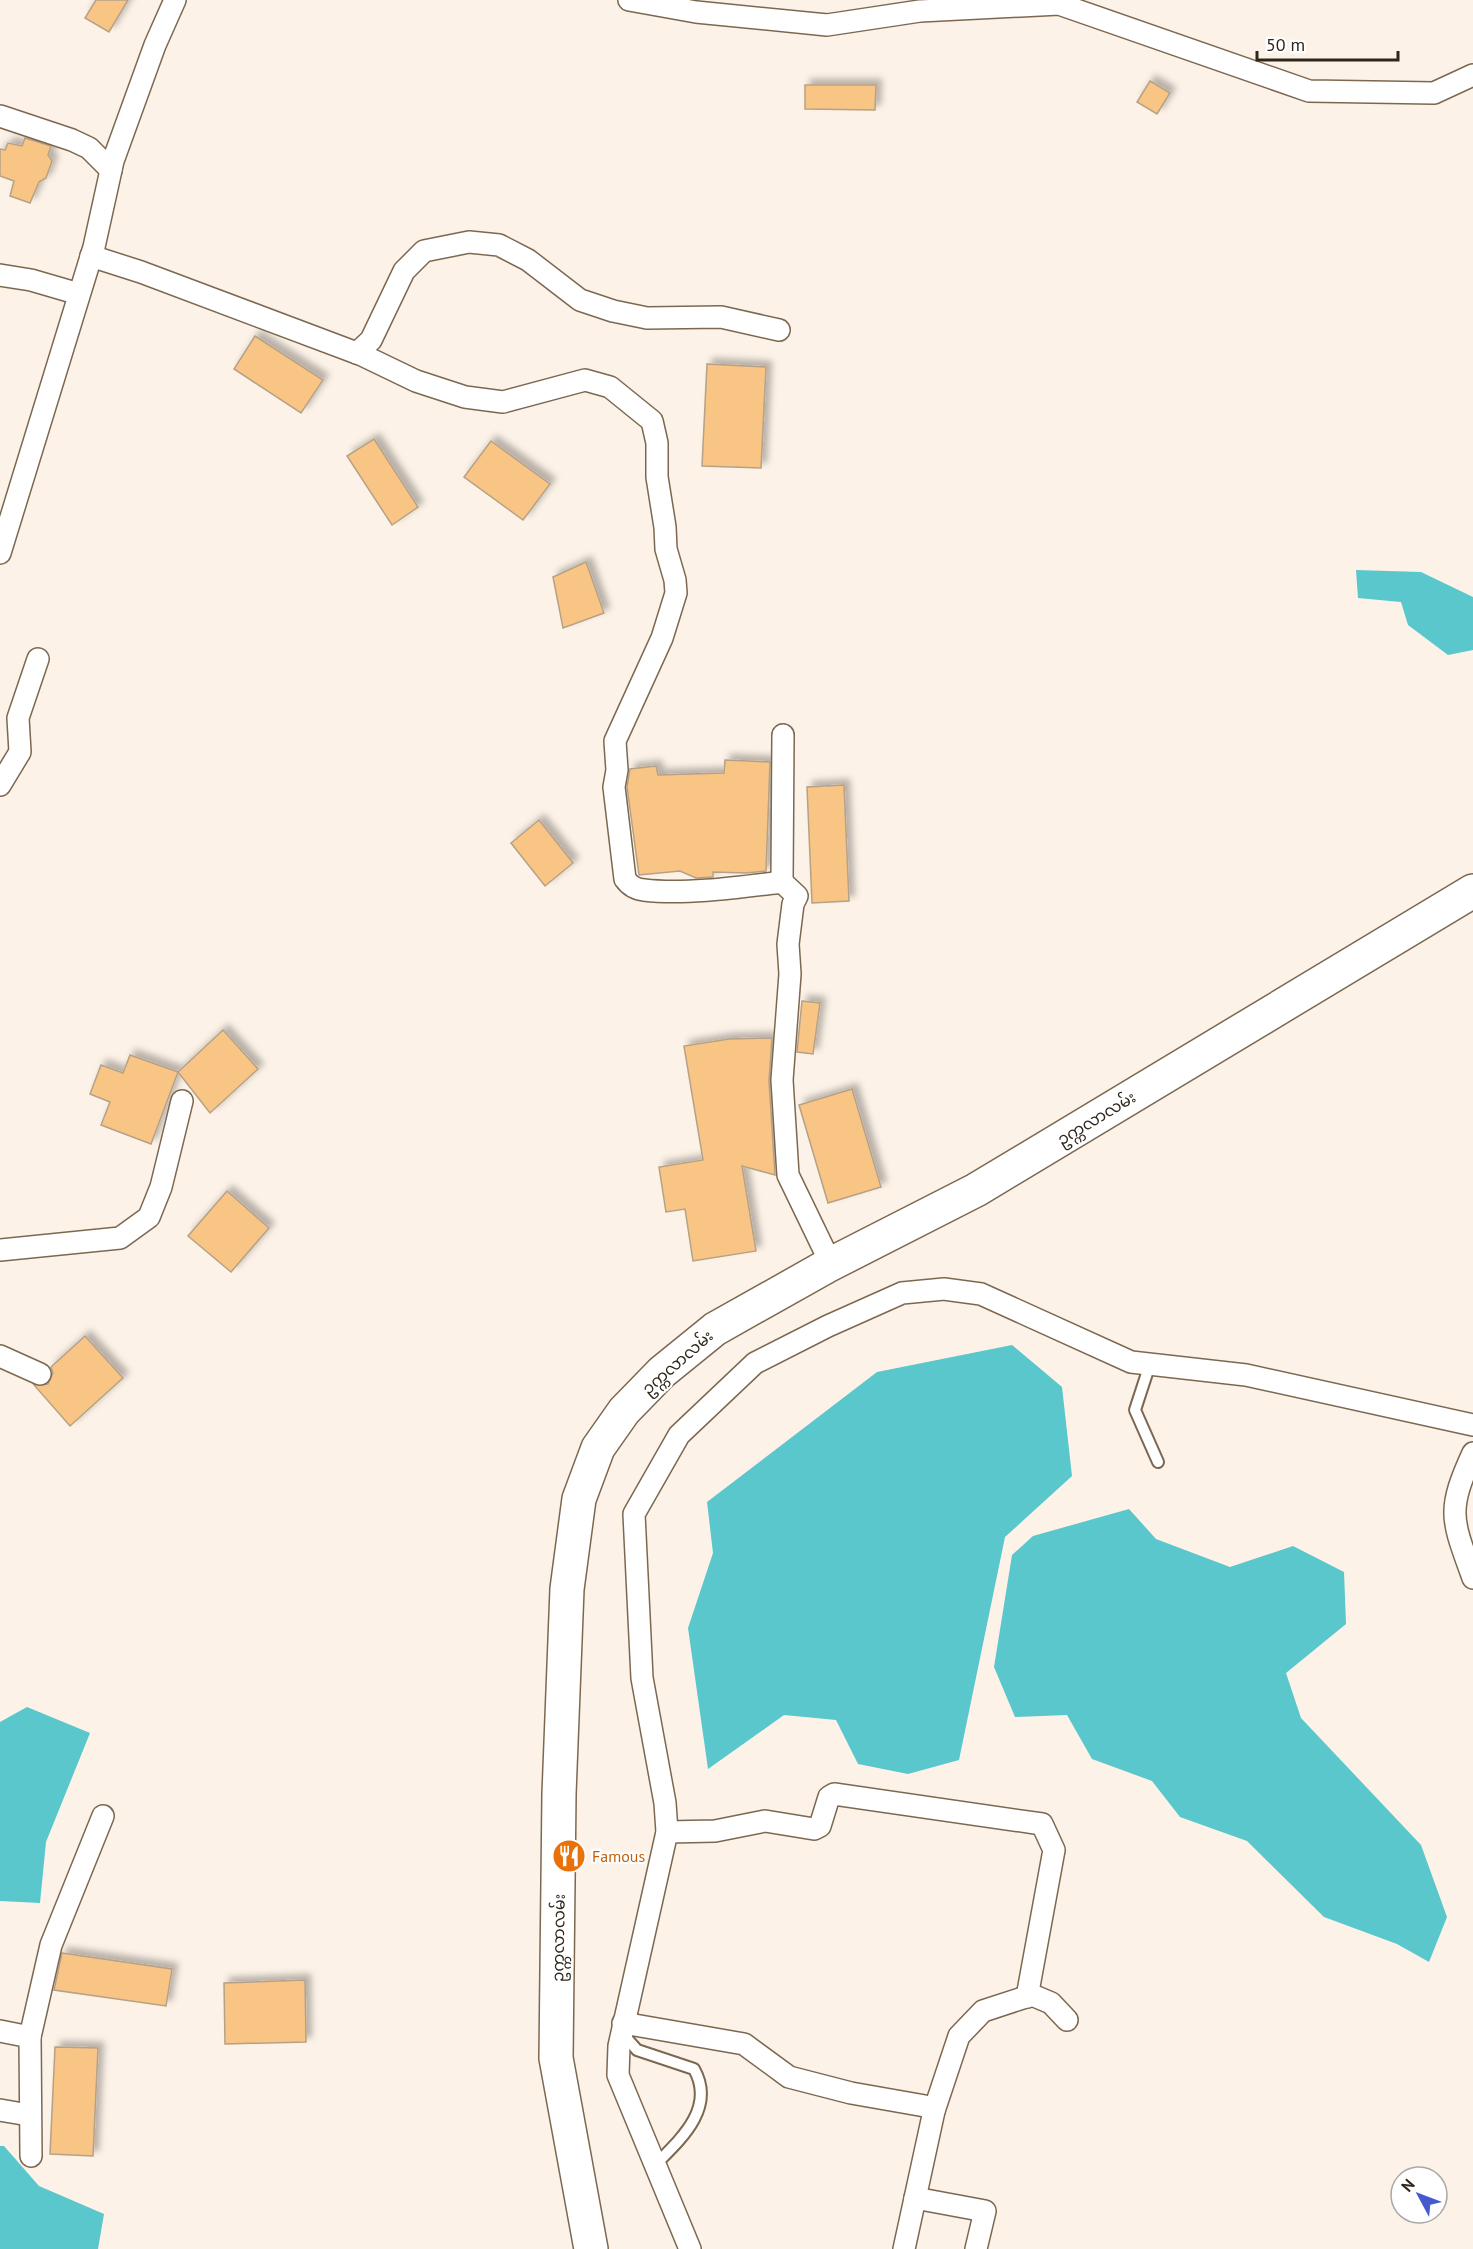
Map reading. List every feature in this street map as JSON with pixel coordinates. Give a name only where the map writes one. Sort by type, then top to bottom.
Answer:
[{"type":"main road","name":"ဥက္ကလာလမ်း","points":[[591,2249],[556,2058],[560,1794],[567,1589],[579,1499],[598,1448],[624,1411],[662,1372],[715,1329],[831,1264],[976,1190],[1473,891]]},
{"type":"street","points":[[0,553],[8,503],[91,256],[111,170],[155,45],[175,0]]},
{"type":"street","points":[[629,0],[696,12],[827,25],[920,10],[1059,4],[1310,91],[1434,93],[1473,75]]},
{"type":"street","points":[[0,116],[81,144],[89,148],[111,170]]},
{"type":"street","points":[[357,353],[371,340],[404,271],[424,251],[469,242],[500,245],[528,260],[580,300],[613,311],[647,318],[720,317],[779,330]]},
{"type":"street","points":[[91,256],[141,272],[357,353],[416,381],[483,400],[503,402],[585,380],[599,382],[610,387],[652,421],[657,443],[657,477],[666,549],[676,593],[662,638],[615,741],[617,770],[614,787],[625,879],[629,886],[653,891],[782,882],[797,896],[793,904],[788,944],[790,974],[782,1080],[788,1175],[831,1264]]},
{"type":"street","points":[[0,275],[31,280],[79,294]]},
{"type":"street","points":[[0,785],[20,752],[18,718],[38,659]]},
{"type":"street","points":[[782,882],[783,735]]},
{"type":"street","points":[[0,1250],[120,1238],[149,1217],[161,1187],[182,1101]]},
{"type":"street","points":[[690,2249],[618,2075],[622,2028],[667,1832],[665,1803],[642,1678],[634,1514],[679,1435],[755,1363],[902,1293],[944,1289],[981,1294],[1131,1362],[1246,1375],[1473,1425]]},
{"type":"street","points":[[0,1356],[40,1374]]},
{"type":"street","points":[[1473,1453],[1456,1490],[1454,1524],[1473,1578]]},
{"type":"street","points":[[667,1832],[715,1831],[765,1821],[814,1828],[820,1826],[829,1797],[834,1794],[1042,1824],[1054,1850],[1027,1996]]},
{"type":"street","points":[[31,2156],[30,2037],[51,1945],[103,1816]]},
{"type":"street","points":[[904,2249],[934,2111],[959,2036],[983,2011],[1032,1995],[1051,2003],[1067,2020]]},
{"type":"street","points":[[622,2028],[744,2044],[789,2077],[851,2093],[925,2106],[934,2111]]},
{"type":"street","points":[[0,2031],[30,2037]]},
{"type":"street","points":[[0,2110],[29,2115]]},
{"type":"street","points":[[915,2198],[985,2211],[976,2249]]},
{"type":"lane","points":[[1150,1364],[1135,1410],[1158,1462]]},
{"type":"lane","points":[[622,2028],[637,2050],[694,2069],[701,2082],[699,2112],[682,2137],[655,2165]]},
{"type":"lane","points":[[618,2075],[637,2050]]},
{"type":"water","points":[[1356,570],[1421,572],[1473,597],[1473,650],[1448,655],[1408,625],[1401,602],[1358,598]]},
{"type":"water","points":[[1012,1345],[1062,1387],[1072,1476],[1005,1537],[959,1760],[908,1774],[858,1764],[836,1720],[784,1715],[708,1769],[688,1628],[713,1553],[707,1502],[877,1372]]},
{"type":"water","points":[[1129,1509],[1156,1539],[1230,1567],[1293,1546],[1344,1572],[1346,1624],[1286,1673],[1301,1718],[1421,1845],[1447,1917],[1429,1962],[1397,1944],[1324,1917],[1247,1841],[1180,1817],[1152,1781],[1092,1759],[1067,1715],[1015,1717],[994,1667],[1012,1555],[1033,1536]]},
{"type":"water","points":[[27,1707],[90,1733],[46,1842],[40,1903],[0,1901],[0,1722]]},
{"type":"water","points":[[0,2146],[4,2146],[39,2186],[104,2214],[98,2249],[0,2249]]},
{"type":"building","points":[[96,0],[128,0],[109,32],[85,18]]},
{"type":"building","points":[[1150,81],[1170,93],[1157,114],[1137,102]]},
{"type":"building","points":[[805,85],[876,85],[875,110],[805,109]]},
{"type":"building","points":[[25,138],[51,146],[48,155],[52,161],[46,178],[39,182],[30,203],[10,196],[14,181],[0,176],[0,149],[5,150],[8,143],[22,146]]},
{"type":"building","points":[[255,336],[323,380],[301,413],[234,369]]},
{"type":"building","points":[[707,364],[766,367],[761,468],[702,466]]},
{"type":"building","points":[[374,439],[418,507],[392,525],[347,456]]},
{"type":"building","points":[[491,441],[550,484],[523,520],[464,477]]},
{"type":"building","points":[[586,562],[604,613],[563,628],[553,577]]},
{"type":"building","points":[[725,760],[770,762],[766,871],[713,872],[713,877],[696,878],[680,871],[639,875],[627,787],[630,769],[656,766],[658,775],[724,773]]},
{"type":"building","points":[[844,785],[849,901],[812,903],[807,787]]},
{"type":"building","points":[[539,820],[573,863],[545,886],[511,843]]},
{"type":"building","points":[[802,1001],[820,1003],[813,1054],[797,1052]]},
{"type":"building","points":[[223,1030],[258,1069],[210,1113],[178,1072]]},
{"type":"building","points":[[772,1038],[769,1081],[775,1175],[742,1166],[756,1251],[693,1261],[685,1209],[666,1212],[659,1167],[703,1160],[684,1046],[729,1039]]},
{"type":"building","points":[[130,1055],[178,1072],[151,1144],[101,1125],[110,1102],[90,1094],[101,1065],[123,1073]]},
{"type":"building","points":[[852,1089],[881,1187],[828,1203],[799,1105]]},
{"type":"building","points":[[227,1191],[269,1228],[231,1272],[188,1236]]},
{"type":"building","points":[[85,1336],[123,1378],[70,1426],[34,1385],[48,1384],[53,1373],[51,1367]]},
{"type":"building","points":[[62,1953],[172,1969],[166,2006],[54,1990]]},
{"type":"building","points":[[305,1980],[306,2042],[225,2044],[224,1983]]},
{"type":"building","points":[[55,2047],[98,2048],[93,2156],[50,2154]]},
{"type":"place","name":"Famous","points":[[569,1856]]}]
